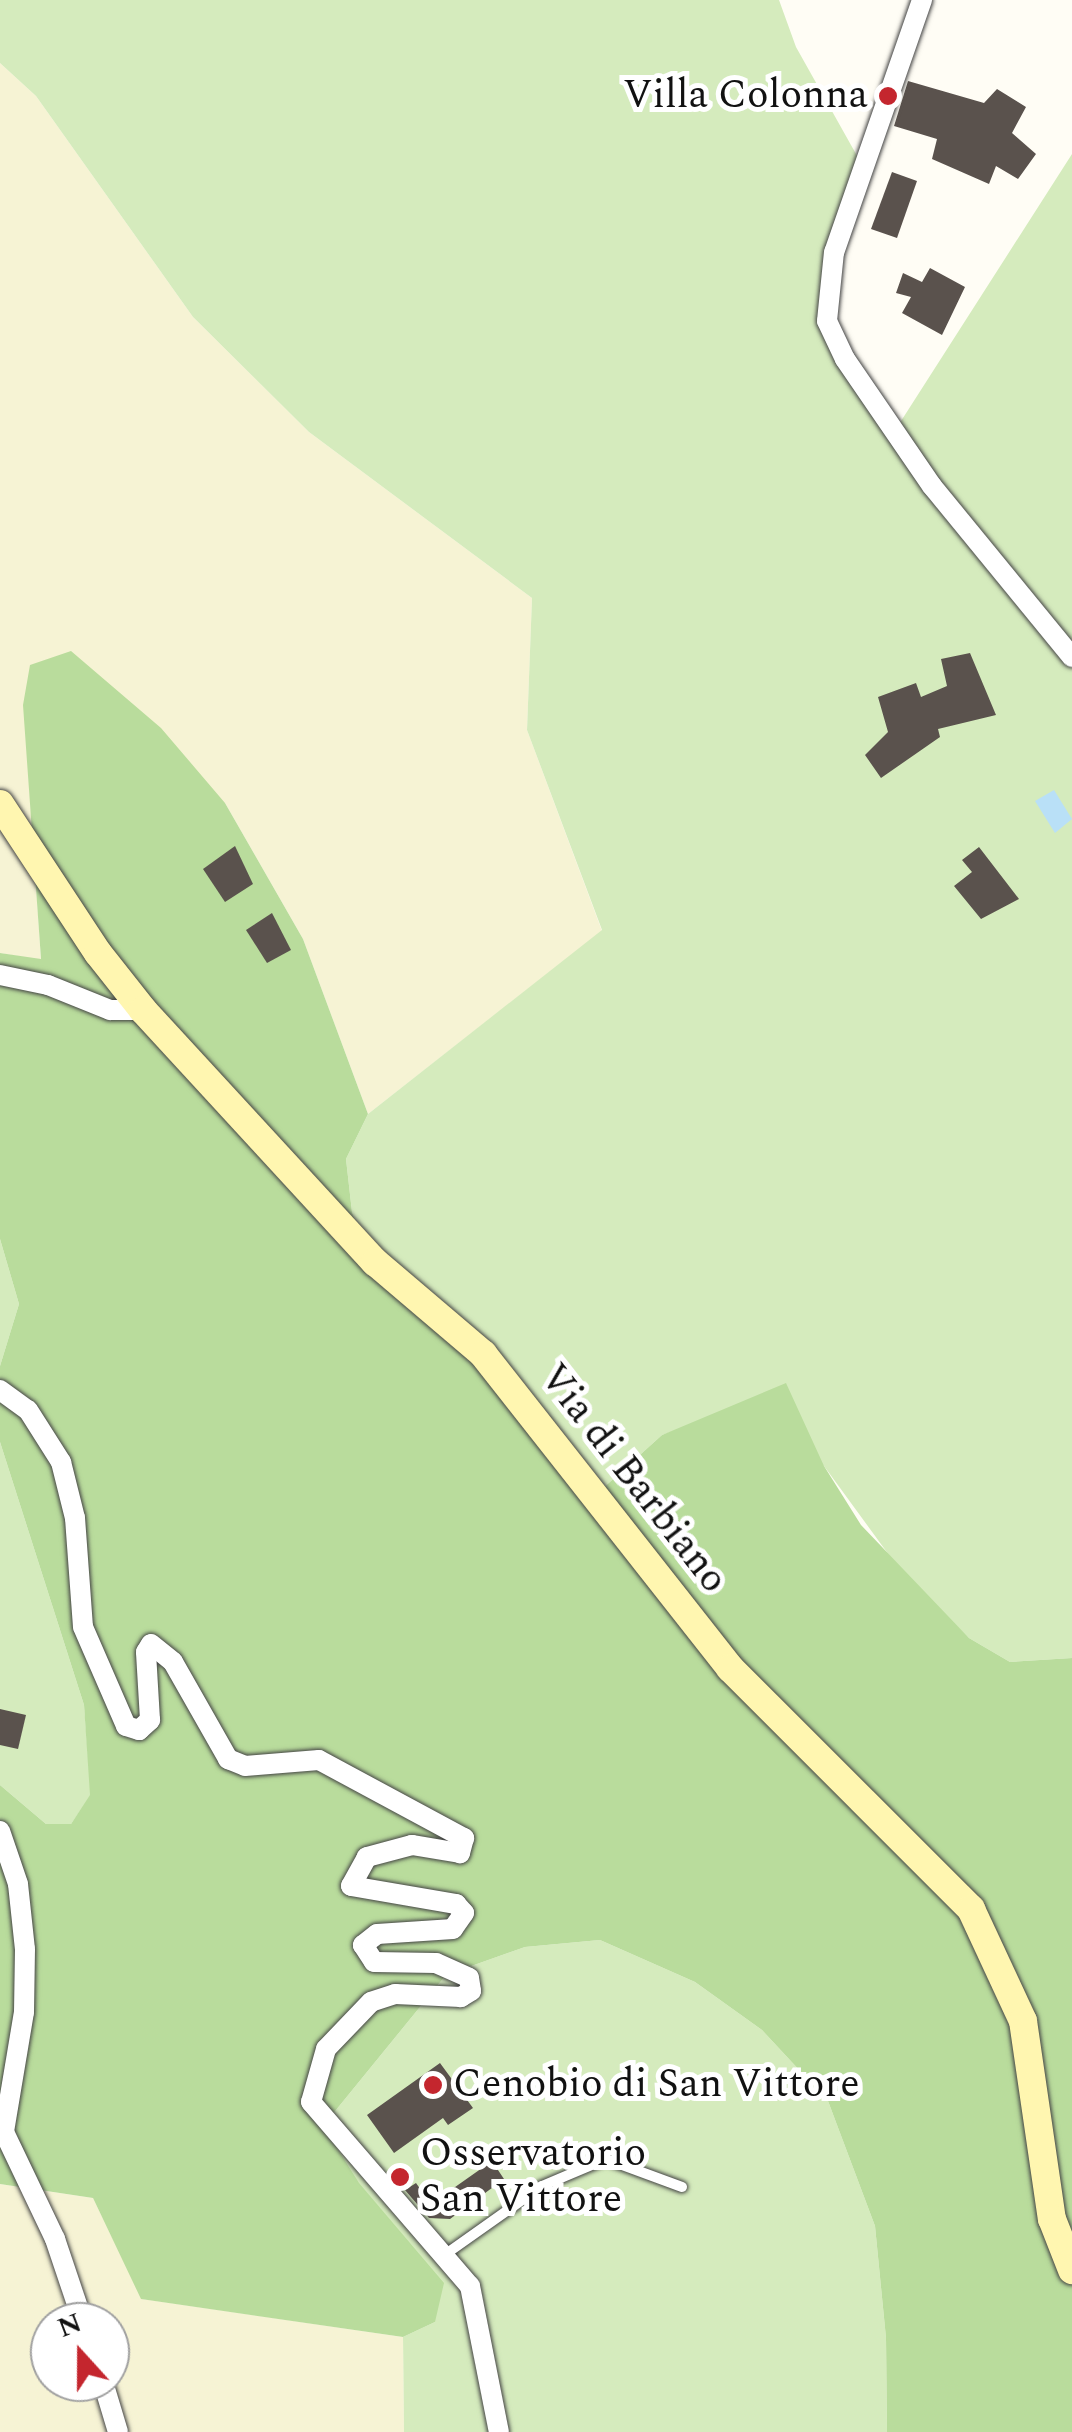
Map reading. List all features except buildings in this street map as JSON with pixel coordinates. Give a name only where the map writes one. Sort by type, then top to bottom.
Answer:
[{"type":"street","points":[[922,0],[834,252],[827,321],[845,359],[932,486],[1072,657]]},
{"type":"street","name":"Via di Barbiano","points":[[0,804],[98,953],[144,1010],[375,1262],[483,1354],[730,1668],[970,1909],[1023,2021],[1052,2219],[1072,2270]]},
{"type":"street","points":[[0,975],[48,984],[110,1010],[144,1010]]},
{"type":"street","points":[[0,1390],[28,1410],[61,1462],[75,1518],[82,1628],[126,1726],[138,1730],[150,1720],[146,1652],[151,1644],[173,1662],[228,1759],[245,1766],[319,1760],[464,1838],[460,1853],[412,1845],[367,1858],[352,1886],[456,1904],[464,1913],[453,1929],[376,1934],[362,1945],[374,1962],[436,1963],[469,1978],[472,1991],[461,1997],[395,1994],[371,2002],[326,2050],[312,2084],[319,2117],[470,2286],[478,2310],[499,2432]]},
{"type":"street","points":[[0,1830],[18,1884],[26,1950],[24,2012],[4,2132],[55,2239],[76,2302]]},
{"type":"street","points":[[109,2402],[118,2432]]},
{"type":"lane","points":[[443,2256],[542,2186],[606,2159],[682,2187]]},
{"type":"shaded area","points":[[0,63],[36,96],[193,317],[309,432],[532,598],[527,730],[602,931],[368,1114],[303,939],[225,803],[28,767],[41,960],[0,953]]},
{"type":"shaded area","points":[[0,2184],[93,2198],[142,2299],[403,2337],[404,2432],[0,2432]]},
{"type":"green space","points":[[0,0],[779,0],[796,47],[865,170],[823,290],[840,351],[894,432],[1072,154],[1072,1658],[1010,1662],[969,1638],[905,1577],[824,1466],[722,1414],[662,1435],[601,1490],[370,1264],[352,1212],[346,1159],[368,1114],[602,930],[527,730],[532,598],[309,432],[193,317],[36,96],[0,63]]},
{"type":"green space","points":[[71,651],[161,728],[225,803],[303,939],[368,1114],[346,1159],[352,1212],[370,1264],[467,1348],[601,1490],[662,1435],[786,1383],[824,1466],[861,1525],[969,1638],[1010,1662],[1072,1658],[1072,2432],[887,2432],[886,2338],[875,2226],[828,2101],[762,2030],[695,1982],[600,1940],[525,1947],[446,1975],[323,2126],[359,2183],[444,2283],[435,2322],[403,2337],[141,2299],[93,2198],[0,2184],[0,1785],[46,1824],[71,1824],[90,1795],[84,1705],[0,1442],[0,1366],[19,1304],[0,1239],[0,953],[41,959],[23,705],[30,665]]},
{"type":"green space","points":[[0,1239],[19,1304],[0,1366]]},
{"type":"green space","points":[[0,1442],[84,1705],[91,1795],[71,1824],[46,1824],[0,1785]]},
{"type":"green space","points":[[600,1940],[695,1982],[762,2030],[828,2101],[875,2226],[886,2338],[887,2432],[404,2432],[403,2337],[435,2322],[323,2126],[446,1975],[525,1947]]},
{"type":"water","points":[[1054,790],[1072,819],[1055,833],[1035,801]]},
{"type":"place","name":"Villa Colonna","points":[[888,96]]},
{"type":"place","name":"Cenobio di San Vittore","points":[[433,2085]]},
{"type":"place","name":"Osservatorio San Vittore","points":[[400,2177]]}]
